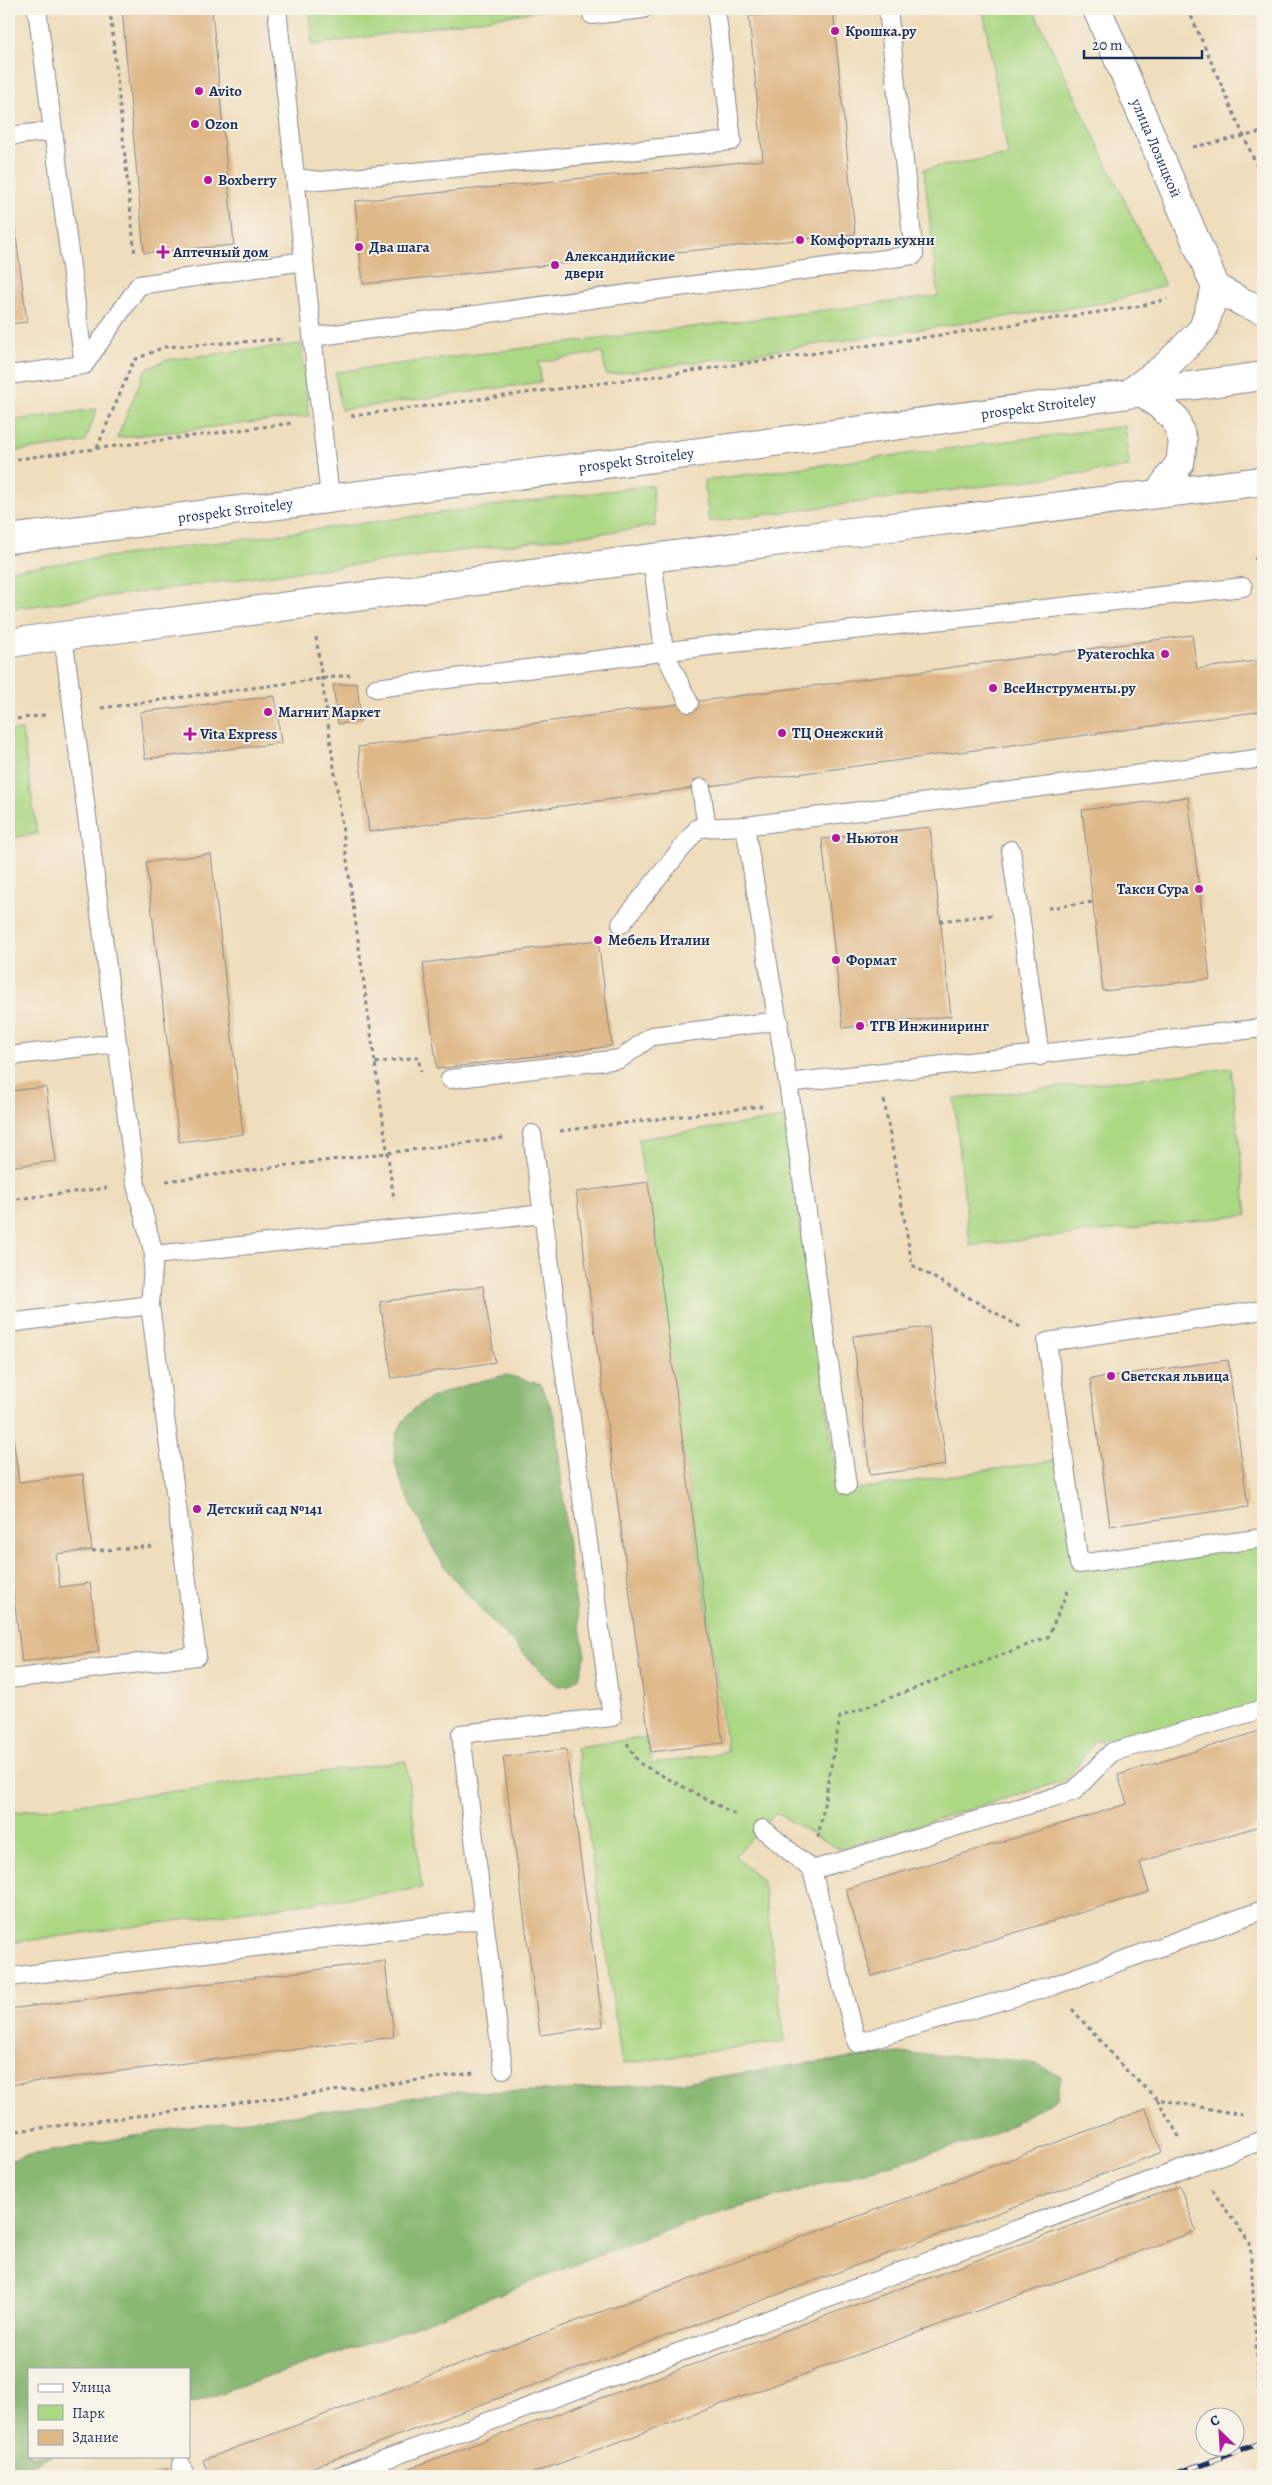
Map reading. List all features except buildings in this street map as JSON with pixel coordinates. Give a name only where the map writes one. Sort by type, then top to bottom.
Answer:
[{"type":"main road","name":"улица Лозицкой","points":[[1097,9],[1216,288]]},
{"type":"main road","points":[[1158,492],[1180,463],[1183,441],[1174,418],[1135,393],[1166,366],[1203,329],[1216,288],[1244,303],[1263,310]]},
{"type":"main road","name":"prospekt Stroiteley","points":[[9,539],[685,454],[1263,376]]},
{"type":"main road","points":[[9,642],[1158,492],[1263,481]]},
{"type":"lane","points":[[37,9],[84,365]]},
{"type":"lane","points":[[277,9],[330,498]]},
{"type":"lane","points":[[591,9],[592,15],[643,9]]},
{"type":"lane","points":[[296,178],[320,181],[732,141],[716,9]]},
{"type":"lane","points":[[313,337],[914,255],[888,9]]},
{"type":"lane","points":[[9,136],[53,131]]},
{"type":"lane","points":[[9,375],[84,365],[139,285],[304,261]]},
{"type":"lane","points":[[652,558],[664,651],[689,703]]},
{"type":"lane","points":[[376,688],[664,651],[1243,587]]},
{"type":"lane","points":[[9,1679],[197,1656],[150,1305],[154,1255],[136,1185],[63,636]]},
{"type":"lane","points":[[621,924],[698,828],[745,826],[1263,758]]},
{"type":"lane","points":[[701,788],[707,828]]},
{"type":"lane","points":[[745,826],[779,1021],[847,1485]]},
{"type":"lane","points":[[1011,850],[1040,1056]]},
{"type":"lane","points":[[450,1079],[620,1059],[652,1036],[779,1021]]},
{"type":"lane","points":[[788,1083],[1040,1056],[1263,1028]]},
{"type":"lane","points":[[9,1056],[117,1044]]},
{"type":"lane","points":[[503,2070],[461,1734],[612,1716],[532,1134]]},
{"type":"lane","points":[[154,1255],[544,1214]]},
{"type":"lane","points":[[9,1323],[150,1305]]},
{"type":"lane","points":[[1263,1310],[1046,1342],[1079,1564],[1263,1538]]},
{"type":"lane","points":[[812,1870],[1074,1791],[1112,1752],[1263,1709]]},
{"type":"lane","points":[[763,1829],[812,1870],[857,2043],[1052,1986],[1263,1910]]},
{"type":"lane","points":[[9,1978],[484,1919]]},
{"type":"lane","points":[[339,2476],[1263,2140]]},
{"type":"path","points":[[110,9],[139,285]]},
{"type":"path","points":[[1188,9],[1263,180]]},
{"type":"path","points":[[1159,155],[1263,132]]},
{"type":"path","points":[[9,460],[691,372],[1141,306],[1167,299]]},
{"type":"path","points":[[97,449],[134,360],[164,347],[313,337]]},
{"type":"path","points":[[312,602],[398,1230]]},
{"type":"path","points":[[375,1063],[418,1056],[423,1083],[450,1079]]},
{"type":"path","points":[[880,1073],[912,1264],[1046,1342]]},
{"type":"path","points":[[9,1200],[387,1151],[791,1102]]},
{"type":"path","points":[[92,1551],[182,1544]]},
{"type":"path","points":[[812,1870],[840,1717],[1048,1637],[1079,1564]]},
{"type":"path","points":[[612,1716],[639,1763],[683,1789],[763,1829]]},
{"type":"path","points":[[1052,1986],[1122,2066],[1157,2099],[1194,2164],[1250,2243],[1259,2392],[1263,2404]]},
{"type":"path","points":[[9,2132],[503,2070]]},
{"type":"path","points":[[1157,2099],[1244,2115]]},
{"type":"green space","points":[[310,9],[552,9],[312,45]]},
{"type":"green space","points":[[983,9],[1033,9],[1165,285],[1109,302],[606,375],[602,352],[539,362],[541,382],[341,410],[335,372],[938,296],[924,169],[1008,155]]},
{"type":"green space","points":[[301,344],[309,416],[117,438],[145,370],[166,360]]},
{"type":"green space","points":[[97,409],[85,442],[9,452],[9,421]]},
{"type":"green space","points":[[1125,426],[1129,467],[709,522],[704,480]]},
{"type":"green space","points":[[652,485],[655,526],[9,609],[9,570]]},
{"type":"green space","points":[[22,730],[37,834],[9,838],[9,731]]},
{"type":"green space","points":[[1231,1068],[1247,1215],[970,1246],[954,1099]]},
{"type":"green space","points":[[784,1118],[839,1492],[1058,1460],[1073,1562],[1263,1534],[1263,1715],[1095,1741],[1066,1780],[839,1849],[776,1813],[735,1856],[763,1882],[785,2041],[622,2064],[576,1747],[647,1737],[651,1764],[727,1752],[638,1139]]},
{"type":"green space","points":[[507,1375],[541,1385],[555,1417],[571,1576],[585,1656],[579,1677],[569,1685],[558,1686],[550,1680],[490,1619],[448,1570],[433,1548],[409,1499],[398,1474],[395,1461],[394,1448],[402,1423],[420,1404],[456,1388]]},
{"type":"green space","points":[[406,1761],[422,1888],[9,1943],[9,1813]]},
{"type":"green space","points":[[899,2053],[1004,2059],[1036,2064],[1061,2076],[1057,2098],[991,2136],[681,2224],[393,2335],[190,2404],[190,2368],[28,2368],[28,2458],[48,2458],[9,2474],[9,2161],[25,2156],[172,2129],[325,2111],[446,2092],[548,2091],[678,2083],[793,2065]]},
{"type":"railway","points":[[1169,2476],[1263,2442]]},
{"type":"place","name":"Крошка.ру","points":[[835,31]]},
{"type":"place","name":"Avito","points":[[199,91]]},
{"type":"place","name":"Ozon","points":[[195,124]]},
{"type":"place","name":"Boxberry","points":[[208,180]]},
{"type":"place","name":"Комфорталь кухни","points":[[800,240]]},
{"type":"place","name":"Два шага","points":[[359,247]]},
{"type":"place","name":"Аптечный дом","points":[[163,252]]},
{"type":"place","name":"Александийские двери","points":[[555,265]]},
{"type":"place","name":"Pyaterochka","points":[[1165,654]]},
{"type":"place","name":"ВсеИнструменты.ру","points":[[993,688]]},
{"type":"place","name":"Магнит Маркет","points":[[268,712]]},
{"type":"place","name":"ТЦ Онежский","points":[[782,733]]},
{"type":"place","name":"Vita Express","points":[[190,734]]},
{"type":"place","name":"Ньютон","points":[[836,838]]},
{"type":"place","name":"Такси Сура","points":[[1199,889]]},
{"type":"place","name":"Мебель Италии","points":[[598,940]]},
{"type":"place","name":"Формат","points":[[836,960]]},
{"type":"place","name":"ТГВ Инжиниринг","points":[[860,1026]]},
{"type":"place","name":"Светская львица","points":[[1111,1376]]},
{"type":"place","name":"Детский сад №141","points":[[197,1509]]}]
